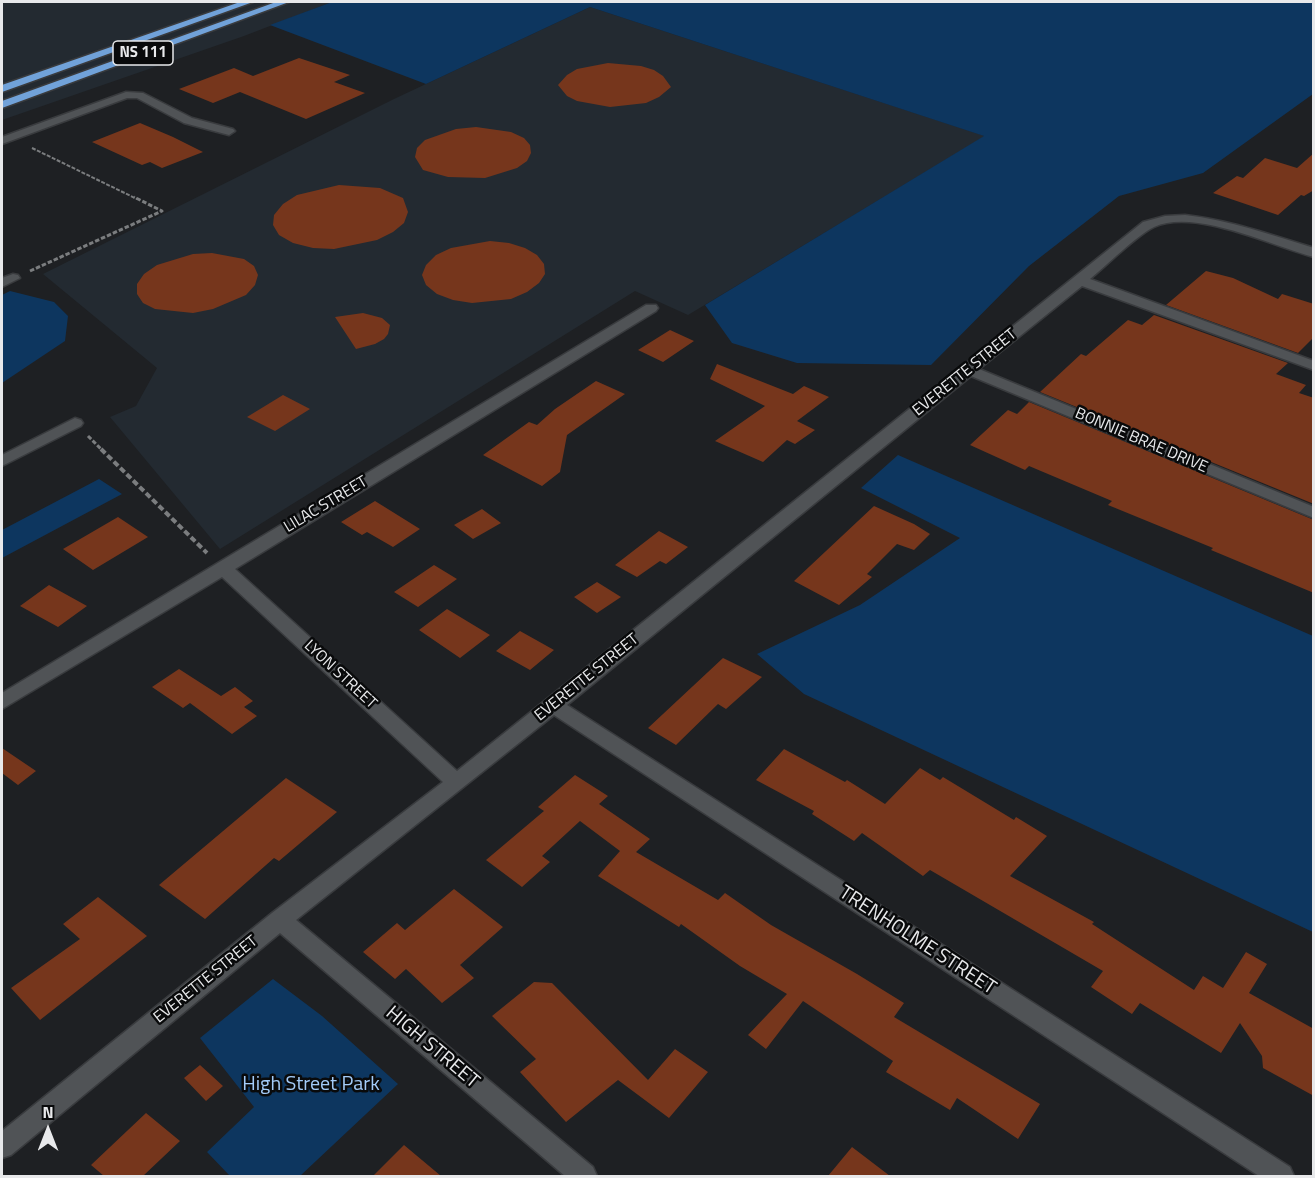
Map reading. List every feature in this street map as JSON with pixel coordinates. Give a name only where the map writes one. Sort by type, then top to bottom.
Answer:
[{"type":"highway","name":"NS 111","points":[[2,89],[248,2]]},
{"type":"highway","name":"NS 111","points":[[2,105],[284,2]]},
{"type":"street","points":[[6,139],[126,95],[139,94],[188,121],[229,131]]},
{"type":"street","name":"EVERETTE STREET","points":[[2,1146],[280,920],[457,783],[1082,281],[1148,225],[1161,220],[1174,219],[1221,224],[1314,253]]},
{"type":"street","points":[[1082,281],[1314,366]]},
{"type":"street","name":"LILAC STREET","points":[[2,702],[651,308]]},
{"type":"street","name":"BONNIE BRAE DRIVE","points":[[969,370],[1314,513]]},
{"type":"street","points":[[2,461],[75,423]]},
{"type":"street","name":"LYON STREET","points":[[222,567],[457,783]]},
{"type":"street","name":"TRENHOLME STREET","points":[[553,705],[1281,1176]]},
{"type":"street","name":"HIGH STREET","points":[[280,920],[584,1176]]},
{"type":"path","points":[[6,139],[162,211],[7,281]]},
{"type":"path","points":[[75,423],[222,567]]},
{"type":"shaded area","points":[[2,2],[332,2],[244,36],[2,120]]},
{"type":"shaded area","points":[[590,7],[985,136],[688,315],[635,291],[220,549],[110,417],[136,406],[157,368],[43,274],[394,99]]},
{"type":"green space","points":[[332,2],[1313,2],[1313,94],[1203,173],[1119,196],[1029,266],[931,365],[797,363],[732,343],[705,305],[984,136],[590,7],[426,84],[270,25]]},
{"type":"green space","points":[[10,291],[54,302],[68,316],[65,341],[2,383],[2,295]]},
{"type":"green space","points":[[898,455],[1313,636],[1313,932],[804,694],[757,654],[860,605],[960,538],[861,488]]},
{"type":"green space","points":[[99,479],[122,494],[2,558],[2,530]]},
{"type":"green space","name":"High Street Park","points":[[273,979],[322,1016],[398,1084],[300,1176],[230,1176],[207,1152],[254,1107],[200,1038]]},
{"type":"building","points":[[299,58],[350,75],[334,82],[365,93],[306,119],[240,92],[213,103],[179,89],[234,68],[253,76]]},
{"type":"building","points":[[608,63],[641,66],[654,70],[663,76],[671,87],[659,97],[646,103],[610,107],[577,101],[567,96],[558,85],[567,75],[577,69]]},
{"type":"building","points":[[140,123],[203,152],[162,168],[150,162],[142,165],[92,142]]},
{"type":"building","points":[[476,127],[511,132],[524,138],[530,145],[531,153],[527,161],[517,168],[485,178],[448,177],[423,170],[415,157],[417,148],[425,140],[456,129]]},
{"type":"building","points":[[1314,153],[1314,190],[1304,196],[1301,195],[1278,215],[1213,193],[1237,176],[1243,178],[1265,158],[1297,168]]},
{"type":"building","points":[[339,185],[380,188],[403,198],[408,212],[404,223],[377,240],[334,249],[313,248],[293,243],[279,235],[273,225],[274,215],[283,204],[297,195]]},
{"type":"building","points":[[490,241],[509,243],[537,255],[544,264],[545,274],[539,283],[527,292],[511,299],[472,303],[453,300],[437,294],[426,285],[422,275],[426,265],[436,255],[451,248]]},
{"type":"building","points":[[212,253],[244,259],[254,266],[258,275],[255,285],[246,295],[213,309],[193,313],[155,309],[143,303],[137,294],[137,284],[144,274],[157,265],[193,254]]},
{"type":"building","points":[[1206,271],[1233,278],[1278,299],[1282,294],[1314,304],[1314,337],[1298,353],[1166,305]]},
{"type":"building","points":[[363,313],[382,318],[390,325],[384,339],[356,349],[335,317]]},
{"type":"building","points":[[1154,315],[1288,363],[1276,374],[1306,385],[1299,393],[1314,398],[1314,504],[1040,392],[1081,354],[1086,356],[1128,320],[1142,325]]},
{"type":"building","points":[[670,330],[694,341],[663,362],[638,350]]},
{"type":"building","points":[[717,364],[793,394],[804,386],[829,397],[797,421],[815,430],[795,444],[787,440],[763,462],[715,441],[765,406],[710,379]]},
{"type":"building","points":[[596,381],[625,394],[567,435],[560,472],[542,486],[483,455],[529,422],[537,425],[555,409]]},
{"type":"building","points":[[283,395],[310,409],[275,431],[247,417]]},
{"type":"building","points":[[1029,402],[1314,520],[1314,593],[1108,505],[1112,501],[1029,466],[1025,470],[970,445],[1008,410],[1017,414]]},
{"type":"building","points":[[375,501],[420,529],[393,547],[367,532],[362,535],[341,522]]},
{"type":"building","points":[[874,506],[930,534],[914,550],[897,544],[867,574],[872,577],[839,605],[794,581]]},
{"type":"building","points":[[482,509],[501,523],[473,539],[454,525]]},
{"type":"building","points":[[118,517],[148,537],[93,570],[63,549]]},
{"type":"building","points":[[659,531],[688,547],[666,564],[660,561],[637,577],[615,565]]},
{"type":"building","points":[[434,565],[457,579],[418,607],[394,592]]},
{"type":"building","points":[[597,582],[621,597],[597,613],[574,597]]},
{"type":"building","points":[[49,585],[87,606],[58,627],[20,606]]},
{"type":"building","points":[[447,609],[490,635],[460,658],[419,630]]},
{"type":"building","points":[[520,631],[554,650],[530,670],[496,651]]},
{"type":"building","points":[[723,658],[762,677],[726,709],[718,704],[676,745],[648,728]]},
{"type":"building","points":[[179,669],[221,696],[235,687],[253,701],[244,707],[257,716],[232,734],[190,703],[183,708],[152,687]]},
{"type":"building","points":[[2,748],[36,771],[18,785],[2,773]]},
{"type":"building","points":[[784,749],[845,782],[847,780],[885,804],[920,768],[940,780],[943,777],[1014,820],[1016,817],[1047,836],[1010,876],[1094,922],[1092,924],[1194,990],[1203,976],[1223,988],[1246,952],[1267,964],[1249,993],[1314,1029],[1314,1096],[1263,1068],[1262,1056],[1240,1023],[1221,1053],[1140,1003],[1132,1014],[1091,987],[1103,971],[930,870],[923,876],[862,833],[854,841],[812,814],[814,811],[756,780]]},
{"type":"building","points":[[575,775],[608,796],[599,804],[650,839],[636,852],[718,900],[725,893],[771,925],[904,1003],[894,1017],[1040,1104],[1018,1139],[957,1098],[950,1110],[886,1072],[893,1061],[803,1001],[766,1049],[748,1035],[787,994],[740,966],[681,924],[679,927],[598,876],[620,851],[580,821],[542,856],[550,862],[522,887],[486,860],[544,811],[538,807]]},
{"type":"building","points":[[286,778],[337,812],[279,861],[274,858],[205,919],[159,885]]},
{"type":"building","points":[[454,889],[503,927],[460,965],[474,978],[442,1003],[406,969],[395,979],[363,952],[397,923],[405,930]]},
{"type":"building","points":[[98,897],[147,936],[40,1020],[11,988],[80,939],[63,924]]},
{"type":"building","points":[[534,982],[552,983],[648,1080],[675,1049],[708,1072],[669,1118],[618,1080],[566,1122],[520,1072],[536,1059],[492,1016]]},
{"type":"building","points":[[200,1065],[223,1086],[206,1101],[184,1078]]},
{"type":"building","points":[[146,1113],[180,1141],[143,1176],[104,1176],[91,1165]]},
{"type":"building","points":[[404,1145],[441,1176],[373,1176]]},
{"type":"building","points":[[852,1147],[890,1176],[828,1176]]}]
